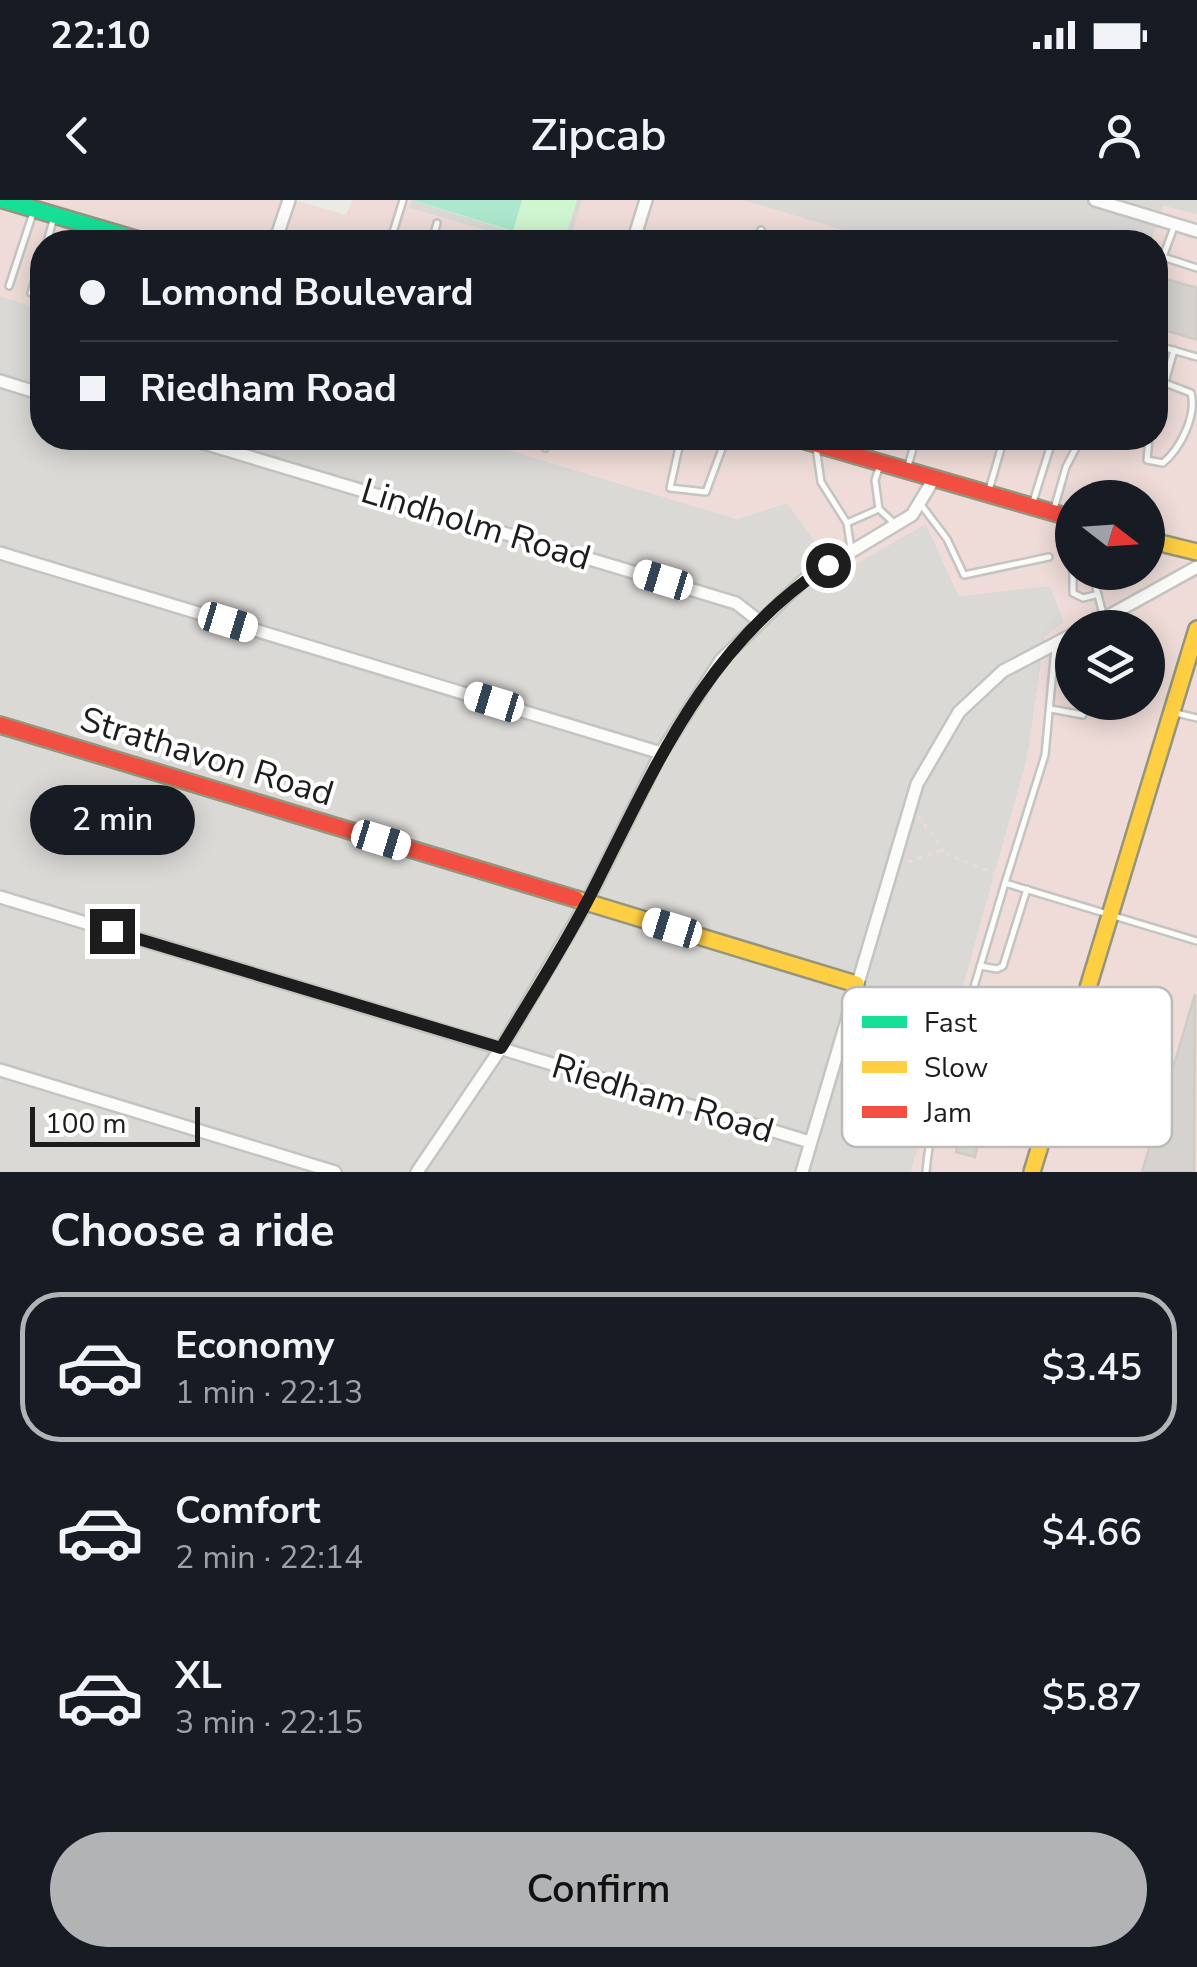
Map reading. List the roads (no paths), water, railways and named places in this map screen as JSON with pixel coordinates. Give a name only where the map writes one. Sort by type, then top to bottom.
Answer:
[{"type":"main road","points":[[3,200],[55,215],[85,230]]},
{"type":"main road","points":[[846,450],[1054,512]]},
{"type":"main road","points":[[1165,544],[1197,552]]},
{"type":"main road","points":[[1088,987],[1197,629]]},
{"type":"main road","name":"Strathavon Road","points":[[0,725],[856,984]]},
{"type":"main road","points":[[1032,1172],[1040,1147]]},
{"type":"street","points":[[279,230],[289,200]]},
{"type":"street","points":[[637,230],[646,200]]},
{"type":"street","points":[[1095,200],[1197,231]]},
{"type":"street","points":[[0,381],[30,390]]},
{"type":"street","name":"Lindholm Road","points":[[227,450],[736,602],[759,621]]},
{"type":"street","points":[[417,1172],[501,1048],[587,902],[661,753],[721,660],[804,580],[922,506],[935,477]]},
{"type":"street","points":[[0,553],[661,753]]},
{"type":"street","points":[[1119,610],[1197,567]]},
{"type":"street","points":[[855,987],[916,784],[936,747],[959,712],[1003,672],[1055,644]]},
{"type":"street","name":"Riedham Road","points":[[0,898],[810,1142]]},
{"type":"street","points":[[802,1172],[842,1032]]},
{"type":"street","points":[[0,1070],[334,1172]]},
{"type":"lane","points":[[394,230],[403,200]]},
{"type":"lane","points":[[9,286],[34,209]]},
{"type":"lane","points":[[50,230],[55,215]]},
{"type":"lane","points":[[435,230],[437,223]]},
{"type":"lane","points":[[1168,242],[1174,224]]},
{"type":"lane","points":[[1168,259],[1197,268]]},
{"type":"lane","points":[[1168,348],[1197,357]]},
{"type":"lane","points":[[1168,372],[1174,350]]},
{"type":"lane","points":[[1148,450],[1147,460],[1163,463],[1175,454],[1188,427],[1194,402],[1191,393],[1168,384]]},
{"type":"lane","points":[[679,450],[670,488],[706,492],[722,450]]},
{"type":"lane","points":[[825,450],[821,482],[847,523],[851,549]]},
{"type":"lane","points":[[907,469],[913,450]]},
{"type":"lane","points":[[988,492],[1000,450]]},
{"type":"lane","points":[[1032,506],[1048,450]]},
{"type":"lane","points":[[1054,512],[1066,466],[1075,450]]},
{"type":"lane","points":[[881,462],[875,480],[879,509],[896,525]]},
{"type":"lane","points":[[922,506],[947,539],[964,575],[1050,557]]},
{"type":"lane","points":[[847,523],[879,509]]},
{"type":"lane","points":[[1073,590],[1083,598],[1096,595]]},
{"type":"lane","points":[[1095,590],[1101,610]]},
{"type":"lane","points":[[975,987],[1045,754],[1055,672]]},
{"type":"lane","points":[[1051,709],[1055,710]]},
{"type":"lane","points":[[1171,712],[1197,718]]},
{"type":"lane","points":[[1004,883],[1197,941]]},
{"type":"lane","points":[[980,966],[997,970],[1003,966],[1027,890]]},
{"type":"lane","points":[[926,1172],[932,1147]]}]
